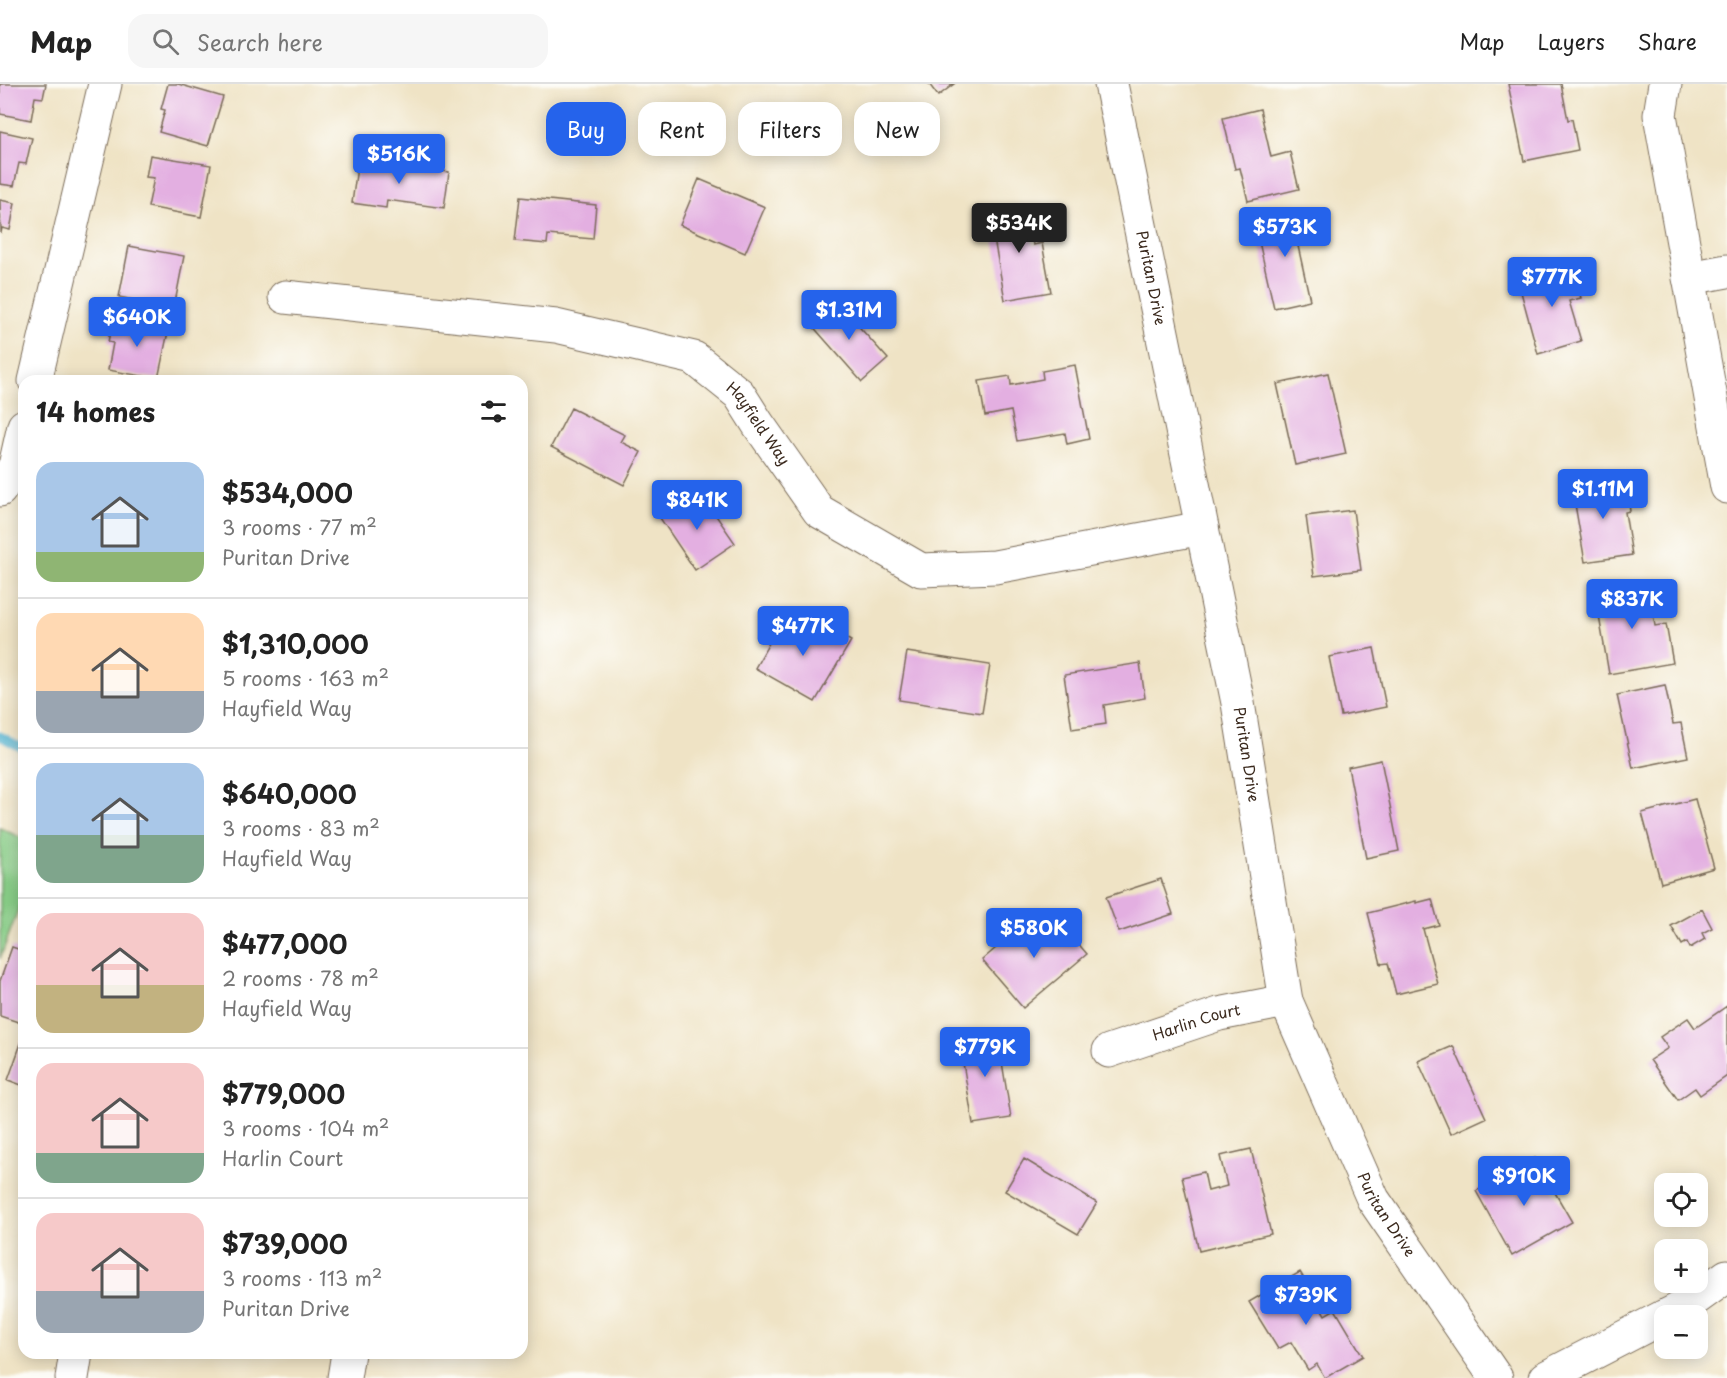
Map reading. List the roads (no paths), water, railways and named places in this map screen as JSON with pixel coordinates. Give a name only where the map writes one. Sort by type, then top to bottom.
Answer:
[{"type":"street","points":[[35,375],[105,84]]},
{"type":"street","name":"Puritan Drive","points":[[1111,84],[1238,703],[1286,1001],[1373,1199],[1496,1378]]},
{"type":"street","points":[[1665,84],[1660,115],[1727,487]]},
{"type":"street","points":[[1689,278],[1727,271]]},
{"type":"street","name":"Hayfield Way","points":[[285,297],[556,326],[694,358],[739,394],[819,511],[921,570],[995,567],[1202,528]]},
{"type":"street","points":[[0,490],[15,466],[18,453]]},
{"type":"street","name":"Harlin Court","points":[[1109,1052],[1219,1014],[1286,1001]]},
{"type":"street","points":[[1686,1305],[1727,1276]]},
{"type":"street","points":[[1545,1378],[1654,1322]]},
{"type":"street","points":[[72,1378],[75,1359]]},
{"type":"street","points":[[344,1378],[347,1359]]},
{"type":"waterway","points":[[0,736],[18,746]]}]
